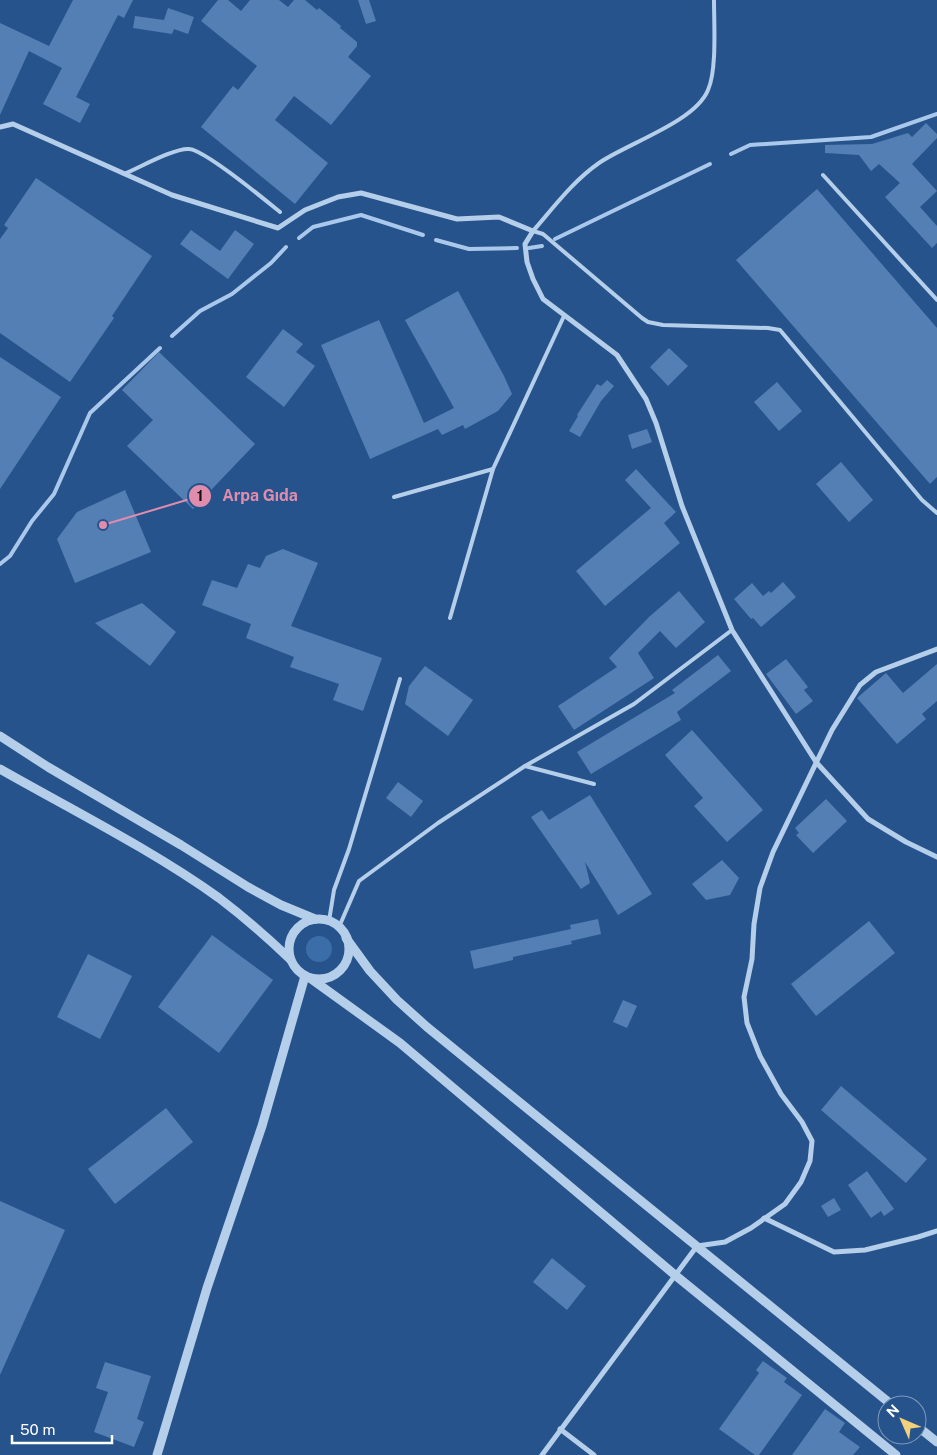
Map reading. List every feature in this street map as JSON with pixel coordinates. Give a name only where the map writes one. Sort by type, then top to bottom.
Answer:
[{"type":"street","points":[[0,127],[12,124],[172,195],[278,228],[305,210],[338,197],[361,194],[457,219],[499,217],[533,231],[525,244],[527,262],[532,279],[543,299],[617,355],[646,399],[656,423],[682,506],[732,630],[816,762],[868,819],[906,842],[937,857]]},
{"type":"street","points":[[542,1455],[697,1246],[725,1242],[751,1228],[785,1204],[801,1182],[810,1161],[812,1141],[760,1056],[747,1023],[744,997],[752,959],[754,924],[760,888],[773,852],[816,762],[832,730],[860,685],[876,672],[937,649]]},
{"type":"street","points":[[0,736],[48,767],[181,845],[248,887],[281,905],[315,919],[328,920],[339,927],[370,971],[397,1000],[427,1027],[880,1395]]},
{"type":"street","points":[[0,769],[171,866],[231,908],[291,960],[299,972],[400,1043],[675,1275],[895,1455]]},
{"type":"street","points":[[291,960],[289,951],[293,934],[306,922],[315,919]]},
{"type":"street","points":[[307,977],[319,979],[329,977],[344,965],[348,956],[346,938]]},
{"type":"street","points":[[157,1455],[207,1288],[262,1126],[307,977]]},
{"type":"street","points":[[764,1218],[834,1252],[864,1250],[918,1237],[937,1230]]},
{"type":"street","points":[[560,1429],[594,1455]]},
{"type":"street","points":[[927,1434],[937,1442]]},
{"type":"lane","points":[[714,0],[713,74],[708,92],[703,100],[690,113],[600,163],[579,179],[533,231],[543,234],[648,322],[663,325],[780,330],[922,500],[937,513]]},
{"type":"lane","points":[[124,174],[178,150],[196,150],[207,156],[280,212]]},
{"type":"lane","points":[[823,175],[937,300]]},
{"type":"lane","points":[[450,618],[493,469],[564,316]]},
{"type":"lane","points":[[394,498],[493,469]]},
{"type":"lane","points":[[339,927],[359,881],[438,823],[525,766],[634,704],[732,630]]},
{"type":"lane","points":[[328,920],[334,890],[349,849],[400,679]]},
{"type":"lane","points":[[525,766],[594,784]]},
{"type":"shaded area","points":[[319,936],[329,939],[332,949],[329,959],[319,962],[309,959],[306,949],[309,939]]},
{"type":"building","points":[[73,0],[133,0],[124,18],[118,15],[76,97],[90,104],[80,123],[43,104],[62,68],[29,51],[0,115],[0,23],[49,46]]},
{"type":"building","points":[[218,0],[228,0],[241,11],[250,0],[279,0],[288,7],[294,0],[305,0],[317,10],[319,8],[357,42],[357,46],[348,57],[371,76],[331,125],[294,96],[275,120],[328,163],[295,204],[201,127],[233,86],[238,90],[257,66],[201,21]]},
{"type":"building","points":[[358,0],[369,0],[376,21],[366,24]]},
{"type":"building","points":[[168,8],[194,17],[188,34],[174,29],[172,34],[133,28],[135,16],[164,20]]},
{"type":"building","points":[[926,123],[937,134],[937,138],[912,164],[937,191],[920,207],[937,226],[937,243],[932,248],[885,197],[900,183],[879,164],[871,171],[859,155],[825,153],[825,145],[872,144],[908,133],[912,137]]},
{"type":"building","points":[[36,178],[152,256],[112,316],[114,318],[70,382],[0,333],[0,239],[8,228],[4,225]]},
{"type":"building","points":[[817,189],[937,328],[937,477],[930,484],[736,260]]},
{"type":"building","points":[[191,230],[220,251],[235,230],[254,244],[228,279],[180,244]]},
{"type":"building","points":[[458,291],[512,394],[498,411],[465,429],[463,425],[442,435],[438,429],[370,459],[321,345],[379,320],[424,423],[454,408],[405,320]]},
{"type":"building","points":[[283,329],[303,344],[296,352],[315,366],[284,407],[246,377]]},
{"type":"building","points":[[669,348],[688,366],[668,386],[650,367]]},
{"type":"building","points":[[159,352],[255,444],[193,509],[127,446],[153,420],[122,390]]},
{"type":"building","points":[[0,357],[61,397],[0,489]]},
{"type":"building","points":[[607,380],[614,386],[601,401],[580,437],[569,431],[597,384],[601,386]]},
{"type":"building","points":[[777,382],[802,411],[779,431],[754,402]]},
{"type":"building","points":[[647,429],[652,442],[632,449],[628,435]]},
{"type":"building","points":[[841,462],[873,500],[849,522],[816,484]]},
{"type":"building","points":[[636,469],[676,512],[664,523],[680,543],[605,606],[576,571],[651,508],[625,480]]},
{"type":"building","points":[[125,490],[151,552],[75,583],[57,539],[77,512]]},
{"type":"building","points":[[283,549],[318,563],[291,626],[382,658],[363,711],[333,700],[339,684],[290,667],[294,657],[246,638],[251,624],[202,605],[212,580],[237,588],[248,564],[260,568],[266,556]]},
{"type":"building","points":[[783,582],[796,597],[761,627],[753,618],[751,619],[734,599],[752,583],[763,596],[769,591],[771,593]]},
{"type":"building","points":[[679,591],[705,622],[676,648],[660,631],[638,653],[654,678],[574,730],[558,706],[617,667],[609,658],[649,617]]},
{"type":"building","points":[[142,603],[176,632],[150,666],[95,623]]},
{"type":"building","points":[[718,655],[731,671],[677,712],[681,720],[591,774],[577,752],[675,693],[672,690]]},
{"type":"building","points":[[786,659],[808,687],[804,690],[813,701],[796,714],[766,674]]},
{"type":"building","points":[[937,664],[937,701],[922,714],[926,719],[897,744],[857,698],[886,673],[903,693]]},
{"type":"building","points":[[425,666],[473,700],[448,736],[405,704],[409,686]]},
{"type":"building","points":[[692,730],[763,810],[727,842],[694,806],[703,798],[665,755]]},
{"type":"building","points":[[398,782],[423,801],[411,817],[386,798]]},
{"type":"building","points":[[590,795],[652,894],[618,915],[585,862],[590,883],[581,889],[531,817],[542,810],[549,820]]},
{"type":"building","points":[[826,799],[847,821],[813,853],[796,835],[799,833],[795,828]]},
{"type":"building","points":[[722,860],[739,878],[730,895],[706,900],[692,884]]},
{"type":"building","points":[[598,919],[601,934],[571,941],[572,944],[513,957],[513,960],[474,969],[470,951],[571,929],[570,925]]},
{"type":"building","points":[[869,921],[895,953],[816,1016],[791,984]]},
{"type":"building","points":[[212,935],[273,980],[219,1053],[158,1007]]},
{"type":"building","points":[[88,954],[132,976],[100,1039],[57,1017]]},
{"type":"building","points":[[623,1000],[637,1006],[627,1028],[613,1022]]},
{"type":"building","points":[[841,1086],[927,1159],[906,1183],[821,1110]]},
{"type":"building","points":[[166,1108],[193,1142],[115,1204],[88,1169]]},
{"type":"building","points":[[867,1171],[894,1209],[884,1216],[881,1211],[871,1218],[848,1185]]},
{"type":"building","points":[[834,1198],[841,1210],[828,1217],[821,1206]]},
{"type":"building","points":[[0,1201],[65,1230],[0,1375]]},
{"type":"building","points":[[552,1258],[586,1286],[567,1310],[533,1282]]},
{"type":"building","points":[[763,1361],[787,1378],[784,1382],[802,1395],[759,1455],[755,1455],[719,1429],[759,1373],[756,1370]]},
{"type":"building","points":[[105,1362],[151,1376],[137,1419],[144,1422],[134,1447],[94,1432],[108,1392],[96,1388]]},
{"type":"building","points":[[825,1409],[845,1423],[839,1432],[860,1447],[853,1455],[792,1455]]},
{"type":"waterway","points":[[731,154],[750,145],[871,137],[937,114]]},
{"type":"waterway","points":[[555,239],[710,164]]},
{"type":"waterway","points":[[299,238],[313,227],[361,215],[423,235]]},
{"type":"waterway","points":[[436,240],[469,249],[517,248]]},
{"type":"waterway","points":[[529,248],[542,246]]},
{"type":"waterway","points":[[172,336],[200,311],[232,294],[271,263],[286,247]]},
{"type":"waterway","points":[[0,564],[10,556],[32,521],[54,494],[90,413],[160,348]]},
{"type":"place","name":"Arpa Gıda","points":[[103,525]]}]
